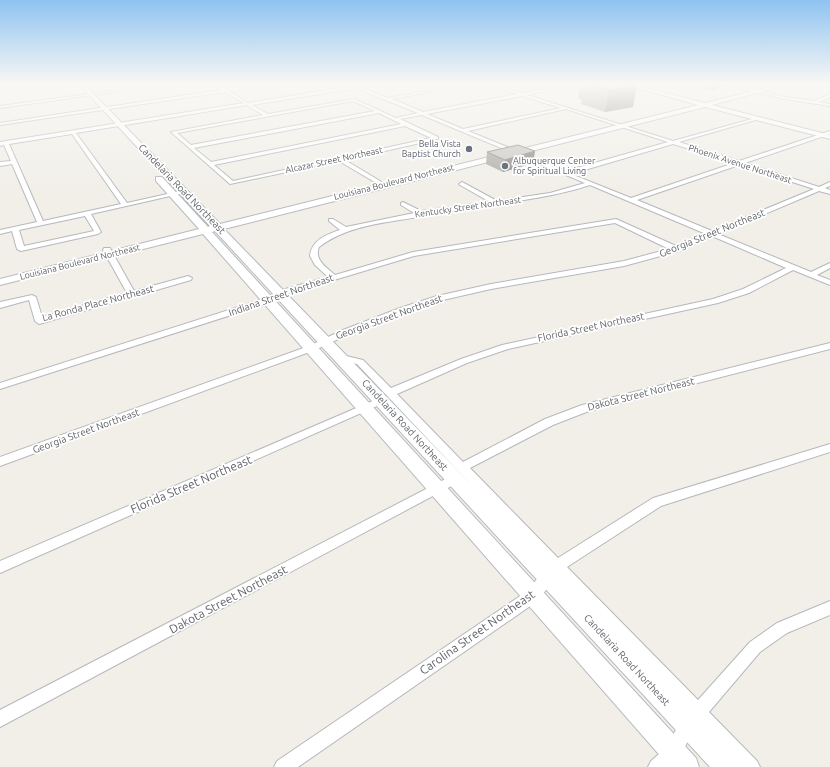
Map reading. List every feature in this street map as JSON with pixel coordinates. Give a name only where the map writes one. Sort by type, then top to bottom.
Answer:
[{"type":"main road","name":"Candelaria Road Northeast","points":[[105,120],[173,194],[210,227],[318,344],[366,408],[452,478],[552,571],[693,719],[727,767]]},
{"type":"main road","name":"Candelaria Road Northeast","points":[[115,120],[185,192],[210,227]]},
{"type":"main road","name":"Louisiana Boulevard Northeast","points":[[0,282],[108,253],[633,120]]},
{"type":"main road","points":[[766,120],[828,134]]},
{"type":"main road","points":[[769,120],[789,123]]},
{"type":"main road","points":[[777,120],[828,134]]},
{"type":"main road","name":"Louisiana Boulevard Northeast","points":[[0,276],[108,253]]},
{"type":"main road","name":"Candelaria Road Northeast","points":[[318,344],[342,358],[386,397],[452,478],[534,595],[687,767]]},
{"type":"street","points":[[0,124],[29,120]]},
{"type":"street","points":[[41,223],[15,162],[3,143],[152,120]]},
{"type":"street","points":[[245,120],[173,132],[210,164],[406,124]]},
{"type":"street","points":[[190,147],[336,120]]},
{"type":"street","points":[[397,120],[406,124]]},
{"type":"street","points":[[438,120],[830,283]]},
{"type":"street","points":[[464,130],[511,120]]},
{"type":"street","name":"Phoenix Avenue Northeast","points":[[604,120],[830,192]]},
{"type":"street","points":[[567,174],[752,120]]},
{"type":"street","name":"Alcazar Street Northeast","points":[[210,164],[232,183],[436,138],[406,124]]},
{"type":"street","points":[[73,132],[125,205]]},
{"type":"street","points":[[632,200],[828,134]]},
{"type":"street","points":[[340,159],[380,184]]},
{"type":"street","points":[[0,164],[15,162]]},
{"type":"street","name":"Kentucky Street Northeast","points":[[333,277],[316,262],[313,256],[314,251],[319,241],[325,236],[344,229],[379,220],[547,196],[591,183]]},
{"type":"street","points":[[462,184],[497,203]]},
{"type":"street","name":"Georgia Street Northeast","points":[[0,462],[432,300],[466,292],[624,264],[676,249],[830,184]]},
{"type":"street","points":[[0,232],[185,192]]},
{"type":"street","points":[[403,204],[421,214]]},
{"type":"street","points":[[15,229],[21,250],[98,232],[87,213]]},
{"type":"street","points":[[331,220],[344,229]]},
{"type":"street","name":"Indiana Street Northeast","points":[[0,386],[333,277],[436,249],[616,221],[676,249]]},
{"type":"street","points":[[108,253],[132,294]]},
{"type":"street","points":[[811,275],[830,265]]},
{"type":"street","name":"Florida Street Northeast","points":[[0,567],[366,408],[386,397],[464,362],[505,347],[715,301],[746,291],[792,267]]},
{"type":"street","name":"La Ronda Place Northeast","points":[[0,305],[32,297],[39,321],[188,278]]},
{"type":"street","name":"Dakota Street Northeast","points":[[0,719],[452,478],[550,422],[586,408],[830,346]]},
{"type":"street","name":"Carolina Street Northeast","points":[[283,767],[534,595],[552,571],[635,514],[657,502],[682,493],[830,448]]},
{"type":"street","points":[[657,767],[674,752],[693,719],[755,647],[782,628],[830,608]]},
{"type":"street","points":[[693,719],[751,767]]},
{"type":"building","points":[[518,145],[535,151],[505,160],[487,152]]},
{"type":"place","name":"Bella Vista Baptist Church","points":[[469,149]]},
{"type":"place","name":"Albuquerque Center for Spiritual Living","points":[[505,166]]}]
